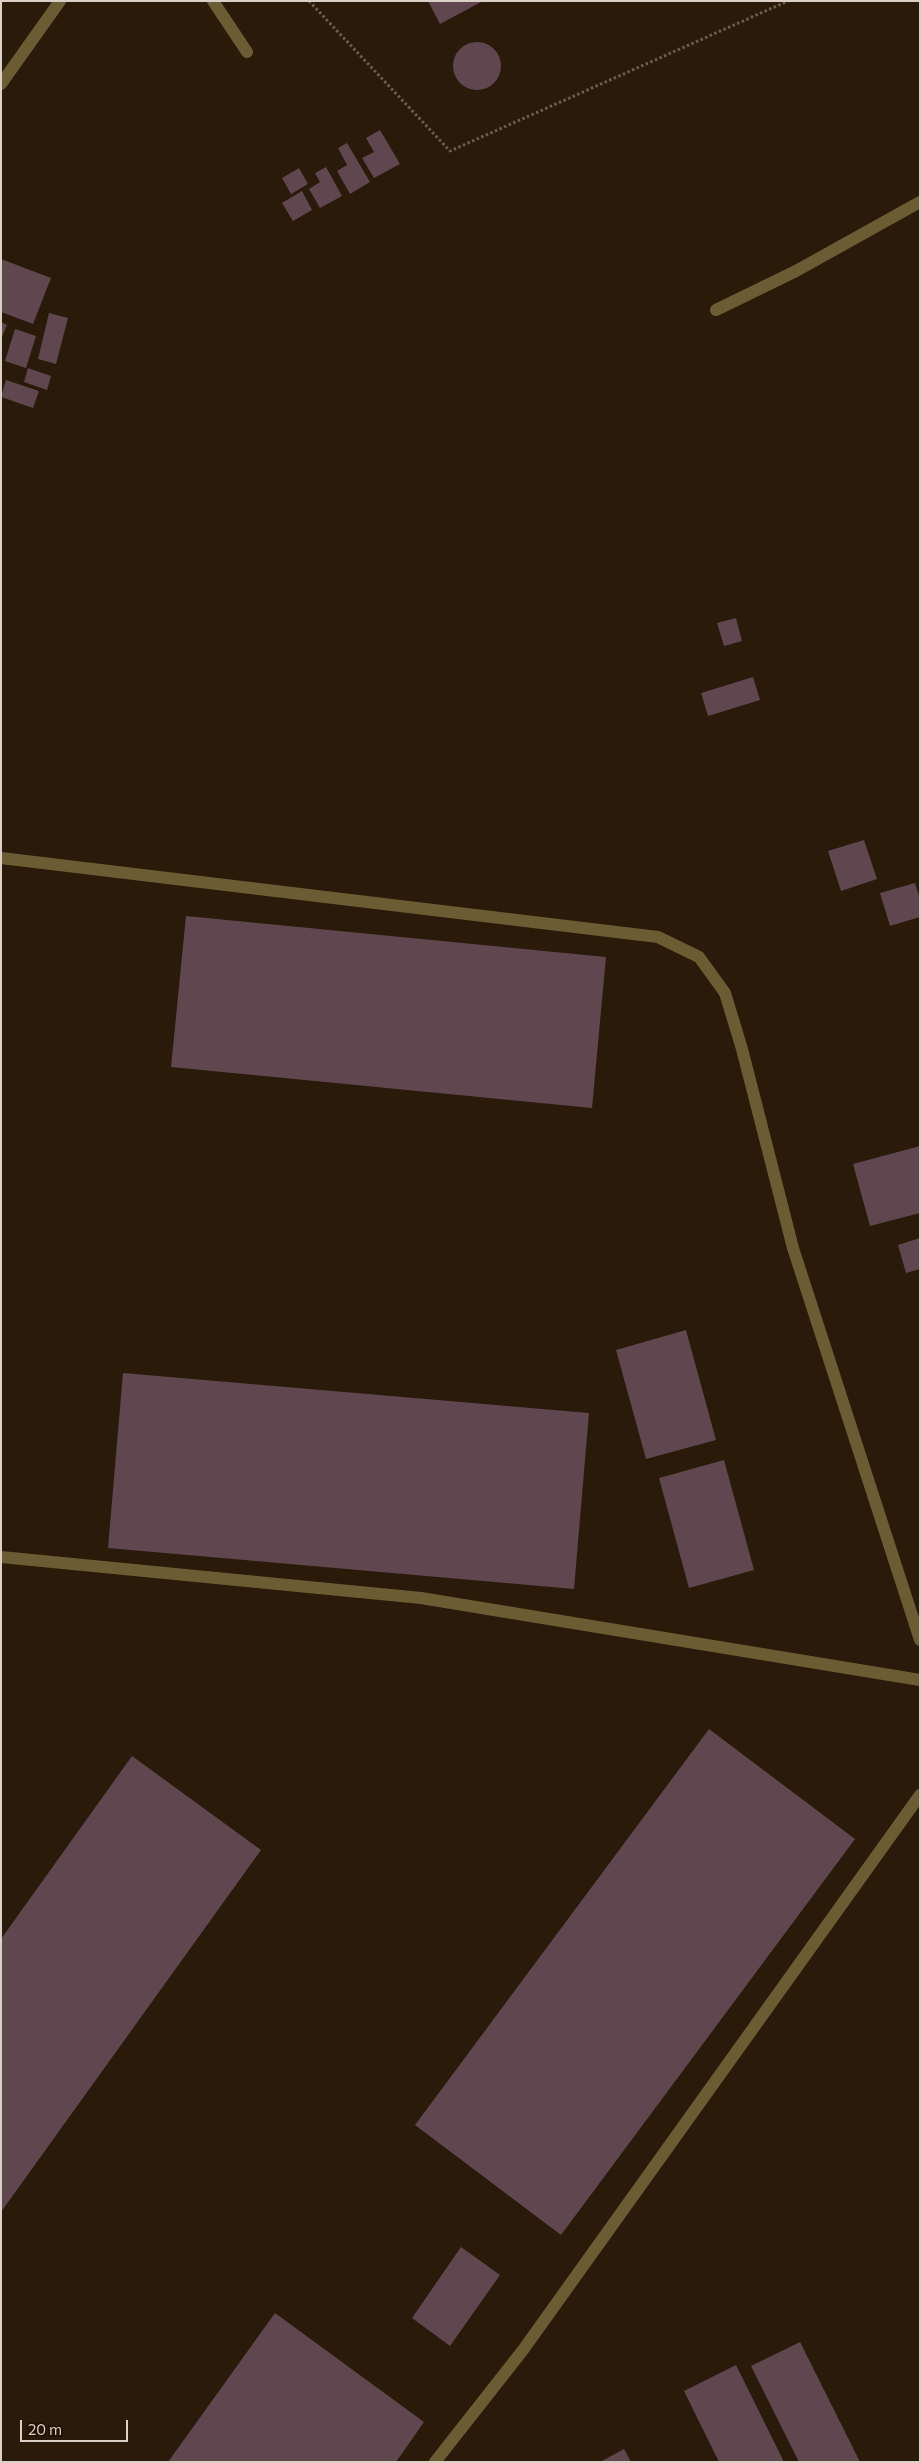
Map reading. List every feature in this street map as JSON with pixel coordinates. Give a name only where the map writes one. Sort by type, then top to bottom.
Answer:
[{"type":"lane","points":[[1,84],[60,1]]},
{"type":"lane","points":[[213,1],[247,52]]},
{"type":"lane","points":[[716,310],[796,270],[920,202]]},
{"type":"lane","points":[[1,858],[658,937],[699,957],[725,993],[742,1049],[793,1248],[920,1640]]},
{"type":"lane","points":[[1,1556],[421,1598],[920,1680]]},
{"type":"lane","points":[[435,2462],[522,2350],[920,1795]]},
{"type":"path","points":[[310,1],[450,151],[788,1]]},
{"type":"building","points":[[428,1],[483,1],[440,24]]},
{"type":"building","points":[[472,42],[482,42],[491,46],[497,52],[500,57],[500,75],[491,86],[482,90],[472,90],[463,86],[457,80],[453,71],[453,61],[457,52],[463,46]]},
{"type":"building","points":[[380,130],[400,164],[374,178],[362,158],[374,152],[366,138]]},
{"type":"building","points":[[347,143],[370,182],[350,194],[337,171],[347,165],[338,148]]},
{"type":"building","points":[[326,167],[342,196],[320,208],[309,189],[320,182],[315,173]]},
{"type":"building","points":[[299,168],[308,184],[291,194],[282,178]]},
{"type":"building","points":[[302,191],[312,210],[293,221],[282,203]]},
{"type":"building","points":[[1,259],[51,278],[33,324],[1,312]]},
{"type":"building","points":[[49,313],[68,318],[56,364],[38,359]]},
{"type":"building","points":[[1,322],[7,325],[1,339]]},
{"type":"building","points":[[15,329],[36,336],[26,368],[5,361]]},
{"type":"building","points":[[28,368],[51,376],[47,390],[24,382]]},
{"type":"building","points":[[6,380],[39,391],[33,408],[1,397]]},
{"type":"building","points":[[736,618],[742,641],[724,646],[717,623]]},
{"type":"building","points":[[753,677],[760,700],[708,716],[701,693]]},
{"type":"building","points":[[864,840],[877,879],[841,891],[828,851]]},
{"type":"building","points":[[915,883],[920,899],[920,917],[890,926],[880,893]]},
{"type":"building","points":[[186,916],[606,957],[592,1108],[171,1067]]},
{"type":"building","points":[[920,1146],[920,1213],[870,1226],[853,1164]]},
{"type":"building","points":[[920,1238],[920,1269],[906,1273],[898,1245]]},
{"type":"building","points":[[686,1330],[716,1440],[646,1459],[616,1350]]},
{"type":"building","points":[[123,1373],[589,1413],[574,1589],[108,1548]]},
{"type":"building","points":[[724,1460],[754,1570],[689,1588],[659,1478]]},
{"type":"building","points":[[709,1729],[855,1839],[561,2235],[415,2125]]},
{"type":"building","points":[[132,1756],[261,1850],[1,2212],[1,1939]]},
{"type":"building","points":[[461,2247],[500,2275],[450,2346],[412,2318]]},
{"type":"building","points":[[275,2313],[424,2422],[396,2462],[168,2462]]},
{"type":"building","points":[[800,2342],[860,2462],[799,2462],[751,2366]]},
{"type":"building","points":[[736,2365],[784,2462],[719,2462],[684,2391]]},
{"type":"building","points":[[624,2449],[631,2462],[600,2462]]}]
